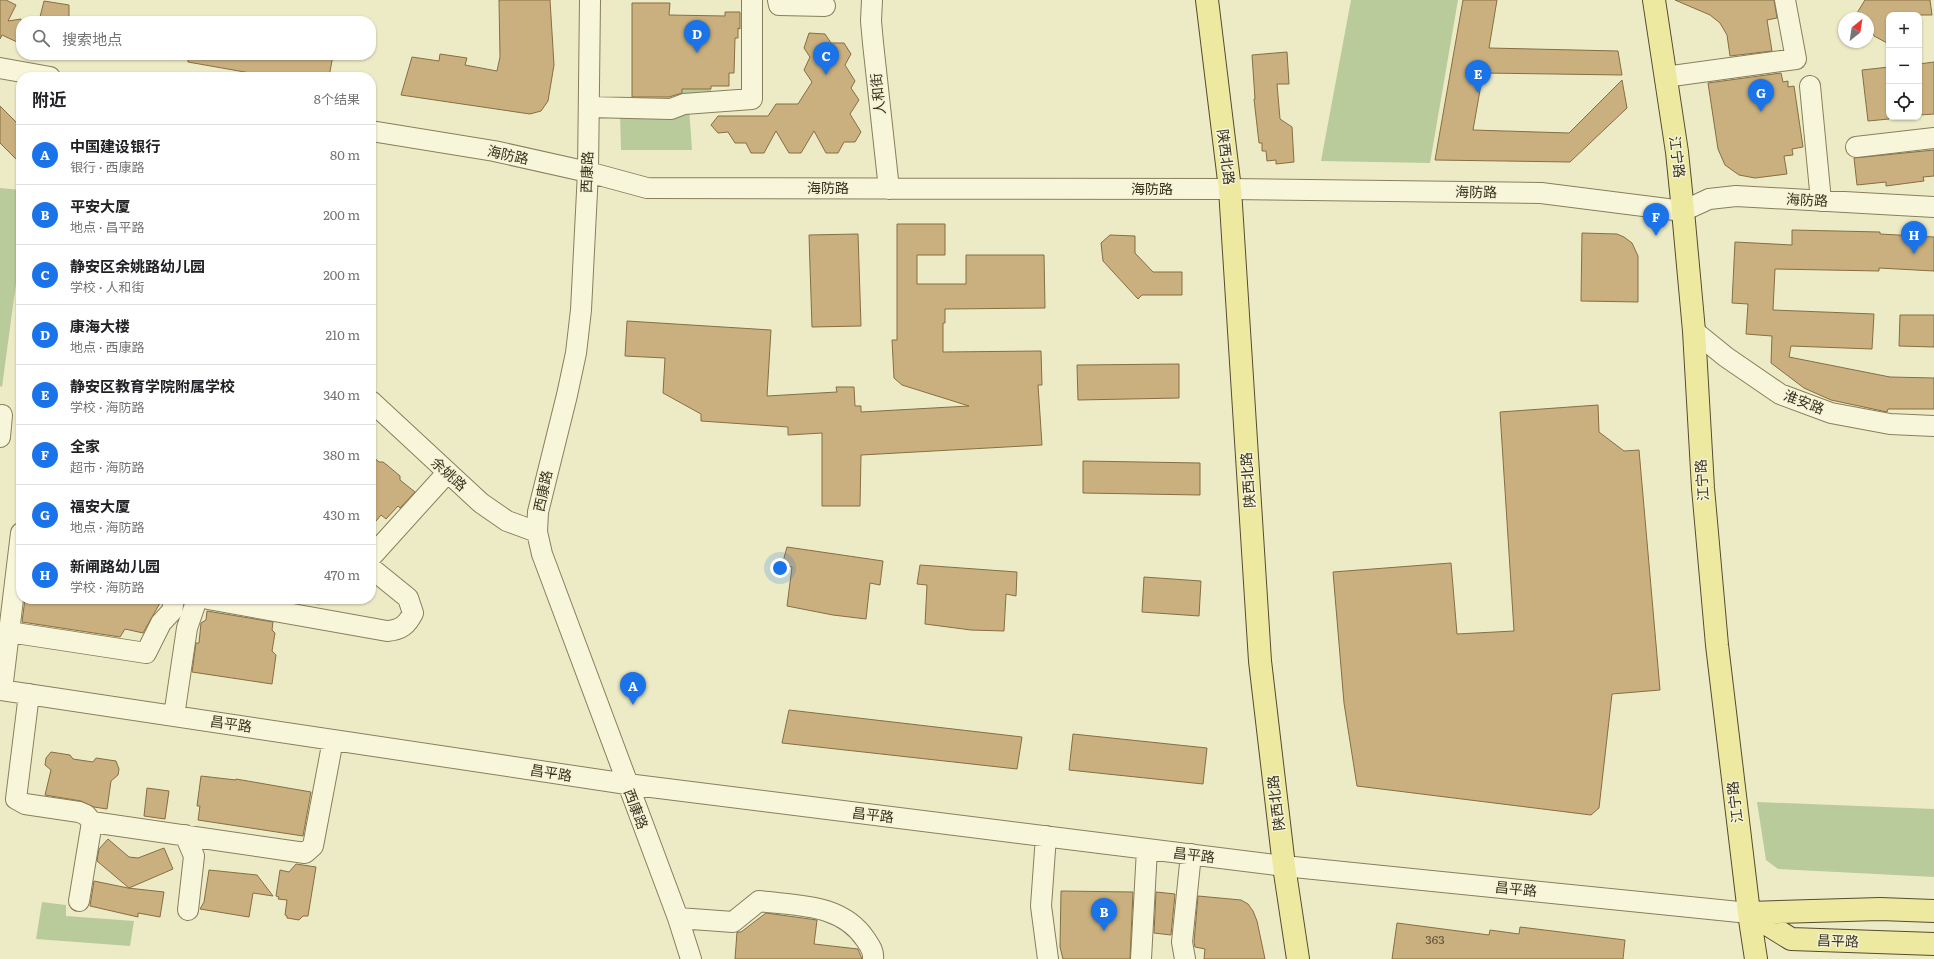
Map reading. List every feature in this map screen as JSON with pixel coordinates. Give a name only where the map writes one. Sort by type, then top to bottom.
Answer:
[{"type":"main road","name":"陕西北路","points":[[1207,0],[1230,189],[1260,661],[1284,866],[1298,959]]},
{"type":"main road","name":"江宁路","points":[[1654,0],[1677,152],[1684,211],[1694,331],[1702,488],[1717,645],[1749,914],[1756,959]]},
{"type":"main road","name":"昌平路","points":[[1749,914],[1880,909],[1934,911]]},
{"type":"main road","name":"昌平路","points":[[1749,914],[1791,939],[1934,944]]},
{"type":"street","name":"西康路","points":[[590,0],[588,172],[582,310],[576,353],[538,512],[537,532],[542,554],[678,918],[691,959]]},
{"type":"street","points":[[589,106],[671,109],[684,104],[752,99],[752,0]]},
{"type":"street","points":[[778,0],[779,5],[825,6]]},
{"type":"street","name":"人和街","points":[[872,0],[871,21],[889,188]]},
{"type":"street","points":[[1665,77],[1796,59],[1785,0]]},
{"type":"street","points":[[0,68],[16,72]]},
{"type":"street","points":[[1810,86],[1820,201]]},
{"type":"street","name":"海防路","points":[[376,132],[494,151],[588,172],[647,188],[1230,189],[1541,193],[1684,211],[1709,199],[1736,196],[1934,207]]},
{"type":"street","points":[[1856,147],[1934,138]]},
{"type":"street","name":"淮安路","points":[[1694,331],[1726,357],[1780,394],[1831,413],[1890,424],[1934,426]]},
{"type":"street","name":"余姚路","points":[[376,406],[481,503],[507,521],[537,532]]},
{"type":"street","points":[[0,437],[2,416]]},
{"type":"street","points":[[376,551],[447,473]]},
{"type":"street","points":[[236,604],[387,631],[399,630],[410,621],[413,612],[408,598],[376,572]]},
{"type":"street","points":[[1,690],[16,574]]},
{"type":"street","points":[[9,632],[146,653],[162,623],[172,611],[173,604]]},
{"type":"street","points":[[174,716],[187,628],[195,604]]},
{"type":"street","name":"昌平路","points":[[1,690],[627,784],[1284,866],[1749,914]]},
{"type":"street","points":[[29,694],[16,799],[25,804],[79,812],[86,815],[92,822],[305,853],[313,846],[333,740]]},
{"type":"street","points":[[79,901],[92,822]]},
{"type":"street","points":[[185,835],[194,856],[188,910]]},
{"type":"street","points":[[1046,836],[1041,906],[1048,959]]},
{"type":"street","points":[[1141,959],[1148,849]]},
{"type":"street","points":[[1185,959],[1182,942],[1191,854]]},
{"type":"street","points":[[678,918],[733,922],[759,901],[825,909],[844,918],[862,934],[874,953],[873,959]]},
{"type":"green space","points":[[1351,0],[1458,0],[1430,163],[1321,161]]},
{"type":"green space","points":[[682,89],[711,89],[711,100],[682,100]]},
{"type":"green space","points":[[689,107],[692,150],[621,150],[620,111]]},
{"type":"green space","points":[[0,188],[16,190],[16,284],[2,387],[0,386]]},
{"type":"green space","points":[[1757,802],[1934,809],[1934,877],[1778,869],[1766,860]]},
{"type":"green space","points":[[42,902],[66,905],[66,916],[134,921],[130,946],[36,939]]},
{"type":"building","points":[[0,0],[6,0],[16,5],[8,21],[16,20],[16,42],[2,35],[0,39]]},
{"type":"building","points":[[499,0],[550,0],[554,65],[548,101],[541,111],[530,114],[401,95],[412,57],[439,61],[440,54],[467,58],[465,65],[497,71],[500,57]]},
{"type":"building","points":[[1463,0],[1497,0],[1489,48],[1618,51],[1622,75],[1483,73],[1473,130],[1569,133],[1622,80],[1627,108],[1570,162],[1435,160]]},
{"type":"building","points":[[1675,0],[1774,0],[1777,18],[1767,20],[1772,51],[1730,56],[1727,35],[1720,23],[1710,15]]},
{"type":"building","points":[[1865,0],[1930,0],[1932,15],[1922,15],[1922,12],[1886,12],[1886,42],[1874,36],[1874,12],[1858,12]]},
{"type":"building","points":[[44,1],[69,5],[69,16],[40,16]]},
{"type":"building","points":[[632,3],[670,3],[669,15],[725,16],[725,12],[740,12],[740,29],[738,28],[738,38],[735,38],[734,73],[729,73],[729,86],[711,86],[711,89],[682,89],[682,93],[669,97],[632,97]]},
{"type":"building","points":[[809,33],[825,34],[831,43],[844,43],[851,54],[845,65],[855,81],[851,88],[859,100],[850,114],[861,132],[855,142],[844,142],[838,153],[826,153],[814,131],[801,153],[789,153],[776,131],[764,153],[751,153],[746,143],[735,143],[728,132],[718,133],[711,125],[718,116],[768,116],[776,104],[798,104],[812,82],[804,70],[810,57],[804,48]]},
{"type":"building","points":[[1287,52],[1289,84],[1277,84],[1280,119],[1292,127],[1294,162],[1276,164],[1276,160],[1267,161],[1266,151],[1262,151],[1262,143],[1259,143],[1254,99],[1252,55]]},
{"type":"building","points":[[188,60],[332,60],[330,72],[245,72],[188,62]]},
{"type":"building","points":[[1934,62],[1934,114],[1922,115],[1922,64]]},
{"type":"building","points":[[1886,67],[1886,119],[1868,121],[1862,70]]},
{"type":"building","points":[[1781,73],[1783,82],[1788,81],[1788,87],[1794,86],[1803,147],[1792,149],[1793,155],[1784,156],[1787,174],[1755,178],[1739,175],[1725,165],[1718,149],[1708,83]]},
{"type":"building","points":[[0,106],[16,122],[16,159],[0,143]]},
{"type":"building","points":[[1934,150],[1934,176],[1923,177],[1924,181],[1886,186],[1886,182],[1857,185],[1854,158]]},
{"type":"building","points":[[897,224],[945,224],[945,255],[917,255],[917,284],[966,284],[966,255],[1044,255],[1045,308],[945,309],[945,323],[943,323],[943,352],[1041,351],[1042,385],[1038,385],[1042,445],[861,455],[860,506],[822,506],[822,433],[788,435],[788,427],[701,421],[701,414],[663,393],[665,358],[625,356],[627,321],[771,330],[767,396],[837,392],[836,387],[854,387],[855,406],[861,406],[861,412],[969,406],[902,385],[894,378],[892,340],[897,340]]},
{"type":"building","points":[[1792,230],[1880,232],[1880,234],[1934,237],[1934,271],[1879,268],[1879,271],[1775,269],[1773,310],[1874,314],[1872,349],[1791,346],[1789,357],[1890,377],[1934,378],[1934,409],[1888,409],[1887,412],[1831,400],[1804,388],[1771,363],[1772,336],[1746,334],[1748,304],[1732,303],[1735,242],[1792,245]]},
{"type":"building","points":[[1582,233],[1617,234],[1632,243],[1638,256],[1638,302],[1581,301]]},
{"type":"building","points":[[858,234],[861,326],[812,327],[809,235]]},
{"type":"building","points":[[1110,235],[1135,236],[1135,253],[1153,272],[1182,272],[1182,295],[1142,295],[1138,299],[1103,261],[1101,243]]},
{"type":"building","points":[[1900,315],[1934,315],[1934,347],[1899,346]]},
{"type":"building","points":[[1179,364],[1179,398],[1078,400],[1077,365]]},
{"type":"building","points":[[1598,405],[1599,432],[1624,451],[1639,450],[1660,690],[1612,694],[1599,808],[1591,815],[1357,786],[1344,703],[1333,572],[1451,563],[1457,634],[1514,631],[1500,412]]},
{"type":"building","points":[[376,459],[387,465],[400,476],[400,480],[415,492],[400,508],[398,506],[386,519],[381,515],[376,521]]},
{"type":"building","points":[[1083,461],[1200,463],[1200,495],[1083,493]]},
{"type":"building","points":[[787,547],[883,561],[880,585],[870,583],[866,619],[833,615],[787,606],[792,567],[782,565]]},
{"type":"building","points":[[920,565],[1017,572],[1016,596],[1006,594],[1004,631],[971,630],[925,624],[927,585],[917,584]]},
{"type":"building","points":[[1144,577],[1201,581],[1199,616],[1142,612]]},
{"type":"building","points":[[24,604],[159,604],[143,633],[125,629],[120,637],[22,622]]},
{"type":"building","points":[[207,611],[273,622],[272,630],[275,633],[272,651],[276,655],[272,684],[192,672],[196,643],[199,643],[201,623],[206,620]]},
{"type":"building","points":[[789,710],[1022,737],[1017,769],[782,743]]},
{"type":"building","points":[[1073,734],[1207,748],[1203,784],[1069,770]]},
{"type":"building","points":[[51,752],[70,755],[73,759],[93,762],[96,758],[116,761],[119,769],[118,775],[111,781],[107,809],[94,807],[81,801],[45,795],[51,770],[45,765],[46,758]]},
{"type":"building","points":[[201,776],[236,779],[311,792],[303,836],[198,820],[200,806],[197,806]]},
{"type":"building","points":[[147,788],[169,791],[165,819],[144,816]]},
{"type":"building","points":[[108,839],[129,857],[138,858],[164,848],[173,869],[129,888],[97,861],[99,849]]},
{"type":"building","points":[[296,864],[316,867],[308,916],[303,916],[299,920],[287,918],[285,915],[287,900],[278,899],[279,897],[276,896],[280,870],[289,872]]},
{"type":"building","points":[[209,870],[257,875],[273,896],[253,893],[249,917],[200,909],[204,902]]},
{"type":"building","points":[[94,881],[128,888],[164,892],[160,917],[138,913],[138,917],[90,906]]},
{"type":"building","points":[[1061,891],[1133,892],[1130,959],[1063,959],[1060,947]]},
{"type":"building","points":[[1156,892],[1175,894],[1171,935],[1154,933]]},
{"type":"building","points":[[1198,896],[1241,900],[1248,904],[1257,921],[1265,959],[1204,959],[1205,949],[1195,947],[1194,942]]},
{"type":"building","points":[[766,913],[817,920],[814,944],[858,949],[862,959],[735,959],[737,932],[741,932]]},
{"type":"building","points":[[1397,923],[1489,935],[1490,930],[1519,934],[1520,927],[1625,940],[1623,959],[1392,959]]},
{"type":"place","name":"康海大楼","points":[[697,53]]},
{"type":"place","name":"静安区余姚路幼儿园","points":[[826,75]]},
{"type":"place","name":"静安区教育学院附属学校","points":[[1478,93]]},
{"type":"place","name":"福安大厦","points":[[1761,112]]},
{"type":"place","name":"全家","points":[[1656,236]]},
{"type":"place","name":"新闸路幼儿园","points":[[1914,254]]},
{"type":"place","name":"中国建设银行","points":[[633,705]]},
{"type":"place","name":"平安大厦","points":[[1104,931]]}]
